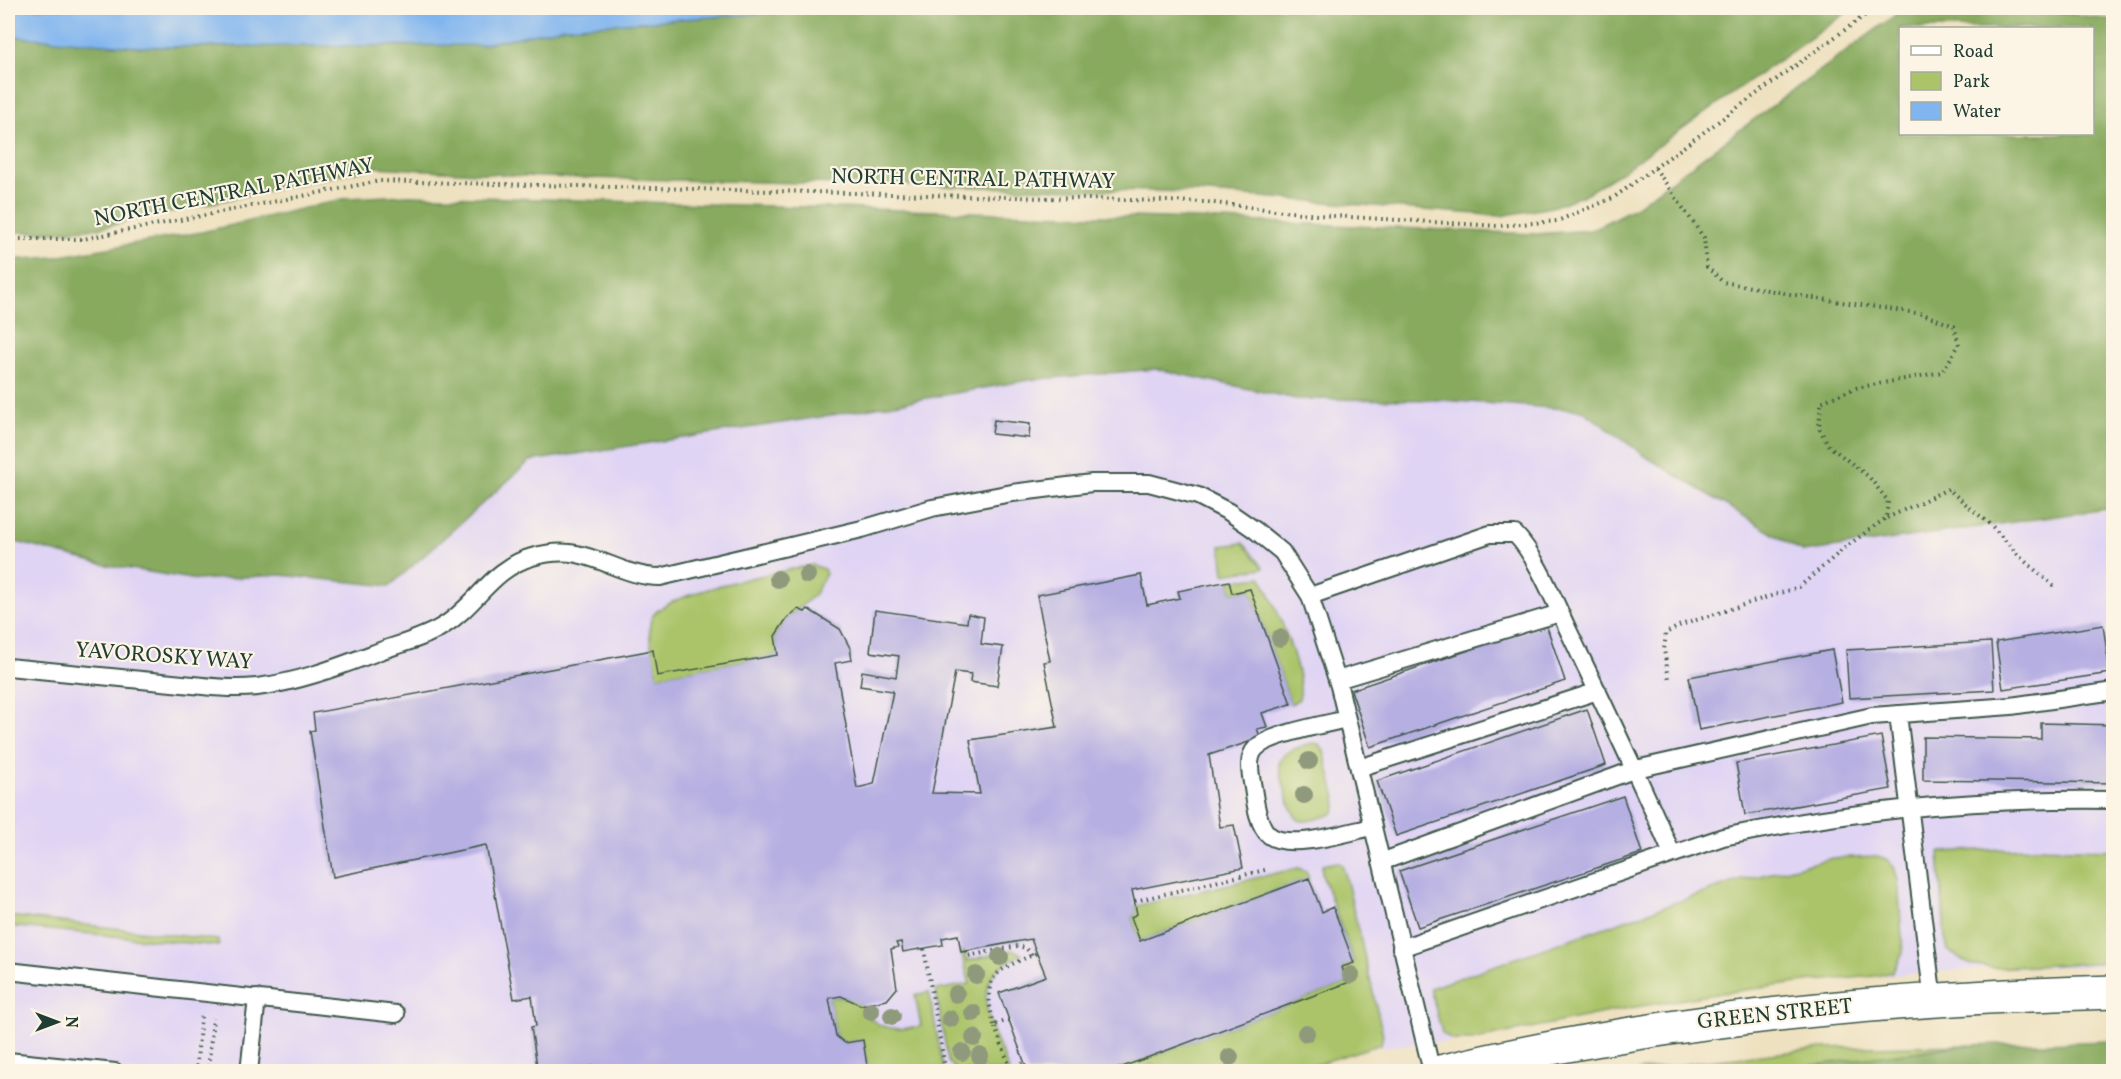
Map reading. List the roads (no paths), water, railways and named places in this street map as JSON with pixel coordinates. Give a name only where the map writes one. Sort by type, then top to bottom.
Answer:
[{"type":"street","name":"GREEN STREET","points":[[1440,1071],[1553,1047],[1690,1024],[1826,1009],[2015,995],[2114,992]]},
{"type":"lane","name":"YAVOROSKY WAY","points":[[8,667],[203,686],[257,687],[316,674],[442,626],[459,614],[507,567],[531,558],[557,553],[578,554],[645,577],[674,575],[943,506],[1012,493],[1092,483],[1149,483],[1198,496],[1229,512],[1282,552],[1310,596],[1347,718],[1432,1071]]},
{"type":"lane","points":[[1310,596],[1490,534],[1515,534],[1521,540],[1560,613],[1636,769],[1672,854]]},
{"type":"lane","points":[[1337,680],[1560,613]]},
{"type":"lane","points":[[1359,768],[1598,692]]},
{"type":"lane","points":[[1381,862],[1636,769],[1872,716],[2011,706],[2114,692]]},
{"type":"lane","points":[[1898,714],[1933,1001]]},
{"type":"lane","points":[[1347,718],[1279,736],[1257,747],[1252,754],[1250,769],[1254,792],[1262,825],[1270,835],[1286,842],[1372,827]]},
{"type":"lane","points":[[1401,948],[1723,837],[1772,826],[1885,810],[2015,801],[2114,801]]},
{"type":"lane","points":[[8,971],[396,1014]]},
{"type":"lane","points":[[249,1071],[257,998]]},
{"type":"lane","points":[[8,1061],[115,1071]]},
{"type":"water","points":[[8,8],[843,8],[565,27],[480,45],[140,47],[8,36]]}]
